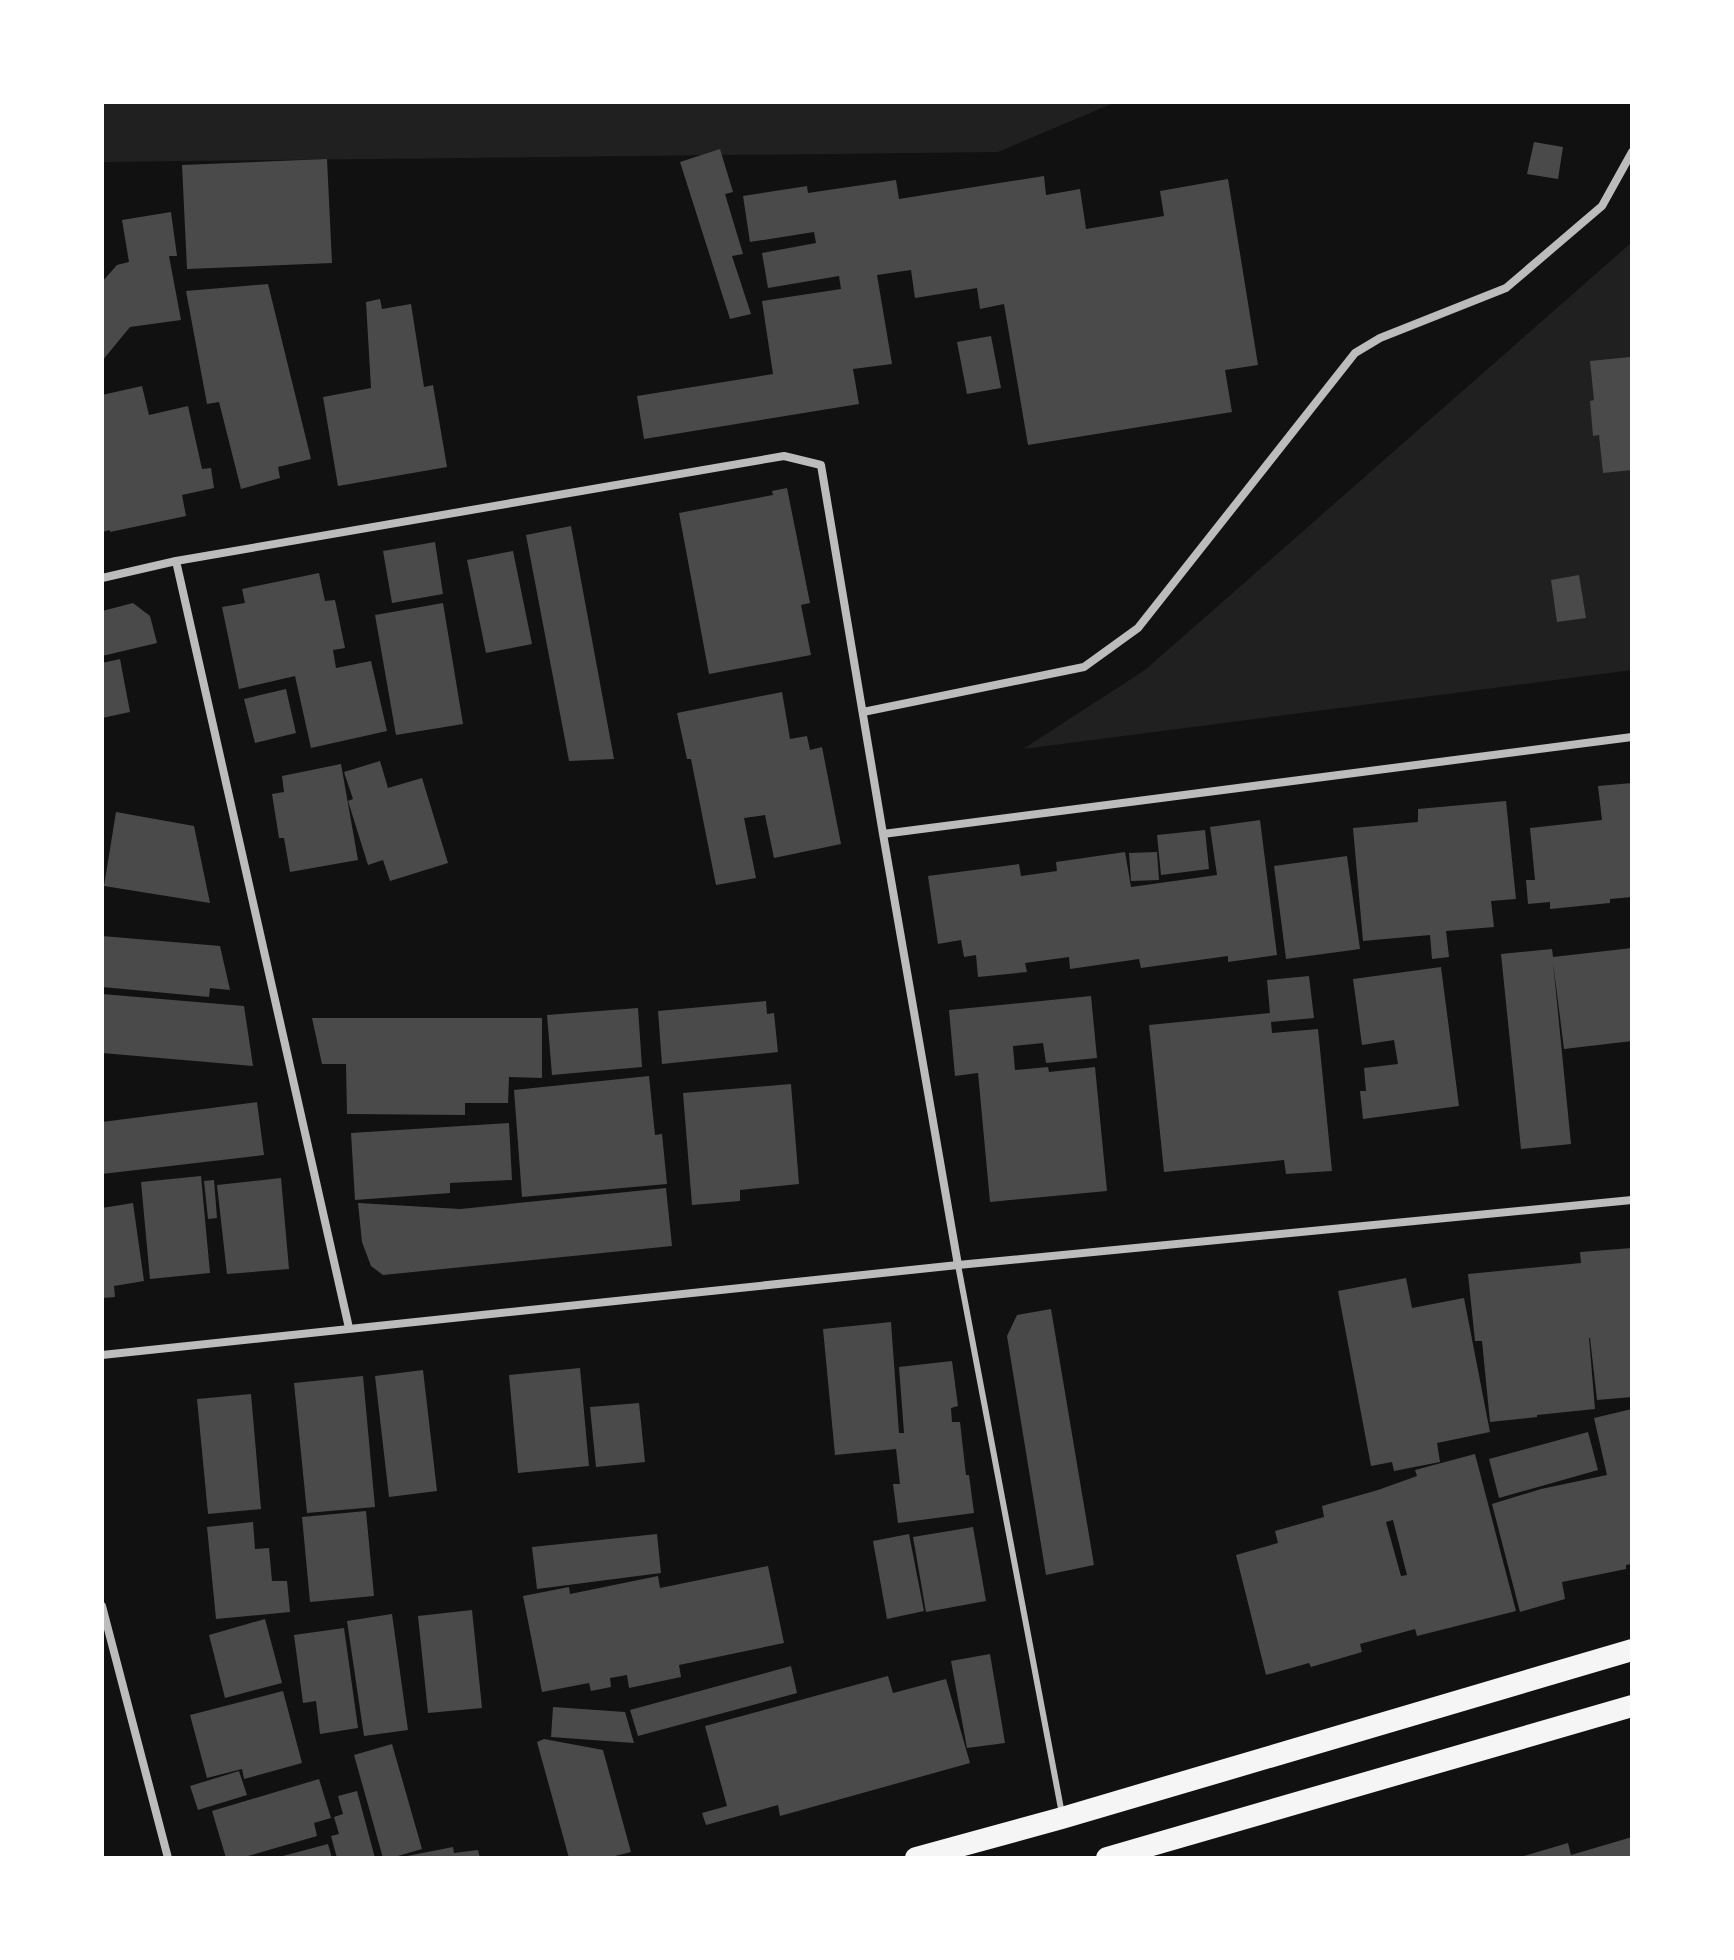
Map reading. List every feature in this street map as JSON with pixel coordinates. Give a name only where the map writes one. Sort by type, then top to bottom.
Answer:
[{"type":"highway","points":[[916,1858],[1632,1650]]},
{"type":"highway","points":[[1107,1858],[1632,1706]]},
{"type":"street","points":[[863,712],[1084,667],[1138,628],[1355,353],[1380,338],[1506,288],[1602,206],[1632,152]]},
{"type":"street","points":[[102,578],[176,561],[784,456],[821,465],[958,1265]]},
{"type":"street","points":[[176,561],[349,1328]]},
{"type":"street","points":[[883,834],[1632,737]]},
{"type":"street","points":[[102,1355],[958,1265],[1632,1200]]},
{"type":"street","points":[[102,1606],[168,1858]]},
{"type":"lane","points":[[958,1265],[1062,1818]]},
{"type":"shaded area","points":[[102,102],[1116,102],[998,152],[102,162]]},
{"type":"shaded area","points":[[1632,242],[1632,670],[1023,749],[1145,670]]},
{"type":"building","points":[[1534,142],[1563,147],[1558,179],[1527,174]]},
{"type":"building","points":[[720,149],[733,192],[725,194],[743,254],[732,256],[751,314],[730,319],[680,162]]},
{"type":"building","points":[[327,159],[332,263],[187,269],[182,165]]},
{"type":"building","points":[[1044,176],[1046,195],[1080,189],[1086,229],[1164,216],[1160,191],[1228,179],[1258,365],[1225,370],[1232,412],[1028,445],[1004,304],[980,309],[977,288],[915,298],[911,270],[877,275],[892,364],[853,369],[859,404],[644,439],[637,396],[773,374],[762,301],[841,289],[839,276],[768,288],[762,253],[816,243],[814,232],[750,242],[743,196],[807,186],[808,193],[896,180],[899,199]]},
{"type":"building","points":[[171,212],[177,256],[169,256],[181,320],[130,327],[102,361],[102,282],[117,265],[129,262],[122,220]]},
{"type":"building","points":[[268,284],[311,459],[278,467],[280,478],[241,489],[219,402],[207,404],[186,291]]},
{"type":"building","points":[[380,299],[382,309],[411,304],[424,387],[433,385],[447,467],[338,486],[323,397],[371,388],[366,302]]},
{"type":"building","points":[[991,336],[1001,388],[967,394],[957,342]]},
{"type":"building","points":[[1630,357],[1632,470],[1603,473],[1599,435],[1593,436],[1590,401],[1594,400],[1590,361]]},
{"type":"building","points":[[142,386],[149,415],[188,406],[202,469],[211,468],[214,488],[182,495],[186,516],[102,532],[102,395]]},
{"type":"building","points":[[787,488],[810,603],[801,605],[811,655],[709,674],[679,513],[773,495],[772,491]]},
{"type":"building","points":[[571,526],[614,759],[569,761],[526,535]]},
{"type":"building","points":[[435,542],[443,594],[392,603],[383,551]]},
{"type":"building","points":[[513,551],[532,644],[486,653],[467,560]]},
{"type":"building","points":[[319,573],[325,601],[335,600],[345,648],[333,650],[336,668],[371,661],[387,731],[311,748],[295,676],[239,689],[222,607],[245,603],[242,589]]},
{"type":"building","points":[[1579,575],[1586,618],[1557,622],[1551,580]]},
{"type":"building","points":[[133,603],[150,616],[157,643],[102,656],[102,611]]},
{"type":"building","points":[[443,603],[463,724],[396,735],[375,615]]},
{"type":"building","points":[[120,659],[130,712],[102,718],[102,663]]},
{"type":"building","points":[[286,689],[296,733],[255,743],[244,699]]},
{"type":"building","points":[[782,692],[790,739],[807,736],[810,750],[822,747],[841,844],[774,858],[765,815],[744,818],[756,878],[716,885],[691,759],[687,759],[677,713]]},
{"type":"building","points":[[380,761],[388,788],[422,778],[448,863],[390,881],[383,860],[368,865],[348,801],[353,799],[344,772]]},
{"type":"building","points":[[341,764],[358,860],[290,872],[284,838],[279,838],[272,794],[284,792],[282,776]]},
{"type":"building","points":[[1632,783],[1632,897],[1610,899],[1610,903],[1550,909],[1550,902],[1528,904],[1526,880],[1535,880],[1530,828],[1602,820],[1598,786]]},
{"type":"building","points":[[1506,801],[1516,899],[1491,901],[1494,927],[1446,931],[1449,957],[1432,959],[1430,935],[1363,941],[1353,828],[1418,822],[1418,809]]},
{"type":"building","points":[[116,812],[194,826],[210,903],[104,886]]},
{"type":"building","points":[[1260,820],[1277,955],[1228,962],[1228,956],[1141,968],[1139,959],[1070,969],[1069,957],[1025,963],[1027,972],[978,977],[976,955],[964,957],[961,940],[938,944],[928,876],[1019,864],[1021,876],[1057,871],[1056,862],[1125,852],[1131,887],[1217,875],[1210,827]]},
{"type":"building","points":[[1205,830],[1209,869],[1161,875],[1157,835]]},
{"type":"building","points":[[1157,852],[1159,880],[1131,881],[1129,853]]},
{"type":"building","points":[[1347,856],[1360,949],[1286,959],[1274,866]]},
{"type":"building","points":[[102,936],[220,946],[230,990],[210,988],[209,997],[102,987]]},
{"type":"building","points":[[1632,948],[1632,1041],[1564,1049],[1553,962],[1571,1144],[1521,1149],[1501,954],[1552,949],[1553,957]]},
{"type":"building","points":[[1441,967],[1459,1106],[1363,1119],[1360,1091],[1366,1091],[1364,1068],[1398,1064],[1394,1040],[1362,1045],[1353,979]]},
{"type":"building","points":[[1309,976],[1314,1018],[1271,1022],[1272,1033],[1318,1029],[1332,1171],[1286,1174],[1284,1160],[1164,1172],[1149,1025],[1270,1013],[1267,980]]},
{"type":"building","points":[[102,994],[244,1006],[253,1066],[102,1053]]},
{"type":"building","points":[[1091,996],[1097,1058],[1046,1063],[1043,1043],[1013,1046],[1015,1070],[1048,1067],[1049,1072],[1095,1067],[1107,1191],[990,1202],[978,1073],[955,1076],[949,1010]]},
{"type":"building","points":[[766,1001],[767,1014],[774,1013],[778,1052],[662,1064],[658,1011]]},
{"type":"building","points":[[638,1008],[642,1067],[552,1075],[547,1015]]},
{"type":"building","points":[[312,1018],[542,1018],[542,1078],[509,1077],[508,1103],[465,1103],[465,1115],[347,1114],[346,1064],[322,1064]]},
{"type":"building","points":[[649,1076],[655,1135],[662,1134],[667,1184],[522,1197],[514,1090]]},
{"type":"building","points":[[791,1084],[799,1184],[740,1190],[740,1201],[692,1205],[683,1093]]},
{"type":"building","points":[[257,1102],[264,1155],[102,1174],[102,1122]]},
{"type":"building","points":[[509,1123],[512,1180],[450,1183],[450,1193],[355,1200],[351,1133]]},
{"type":"building","points":[[201,1176],[210,1273],[150,1279],[141,1182]]},
{"type":"building","points":[[281,1178],[289,1269],[227,1274],[217,1185]]},
{"type":"building","points":[[214,1180],[217,1218],[208,1219],[204,1181]]},
{"type":"building","points":[[666,1188],[672,1246],[383,1275],[371,1266],[362,1242],[358,1203],[460,1209]]},
{"type":"building","points":[[133,1203],[144,1281],[114,1286],[115,1297],[102,1298],[102,1208]]},
{"type":"building","points":[[1632,1248],[1632,1397],[1597,1400],[1589,1338],[1595,1409],[1490,1422],[1482,1341],[1475,1341],[1468,1274],[1581,1263],[1580,1252]]},
{"type":"building","points":[[1406,1278],[1412,1308],[1464,1298],[1490,1432],[1437,1443],[1440,1462],[1394,1471],[1392,1462],[1371,1466],[1338,1291]]},
{"type":"building","points":[[1051,1309],[1094,1565],[1046,1575],[1007,1336],[1017,1315]]},
{"type":"building","points":[[891,1322],[899,1433],[904,1433],[899,1367],[952,1361],[958,1406],[951,1408],[952,1422],[960,1422],[974,1513],[898,1523],[893,1484],[900,1484],[896,1449],[835,1455],[823,1329]]},
{"type":"building","points":[[580,1368],[589,1466],[518,1473],[509,1375]]},
{"type":"building","points":[[423,1370],[437,1491],[389,1497],[375,1376]]},
{"type":"building","points":[[363,1376],[375,1507],[307,1513],[294,1383]]},
{"type":"building","points":[[251,1394],[261,1509],[208,1514],[197,1399]]},
{"type":"building","points":[[639,1403],[645,1462],[596,1467],[590,1407]]},
{"type":"building","points":[[1632,1409],[1632,1564],[1626,1565],[1626,1569],[1562,1582],[1565,1599],[1520,1612],[1492,1504],[1541,1489],[1607,1475],[1594,1418]]},
{"type":"building","points":[[1588,1432],[1598,1470],[1499,1498],[1489,1459]]},
{"type":"building","points":[[1475,1454],[1516,1611],[1417,1636],[1415,1629],[1360,1644],[1362,1652],[1311,1667],[1309,1663],[1266,1675],[1236,1555],[1278,1543],[1275,1531],[1324,1517],[1322,1506],[1417,1476],[1415,1470]],"holes":[[[1393,1520],[1407,1575],[1401,1576],[1386,1522]]]},
{"type":"building","points":[[366,1511],[374,1596],[310,1602],[302,1517]]},
{"type":"building","points":[[253,1522],[255,1549],[269,1548],[272,1581],[287,1581],[290,1612],[216,1619],[207,1527]]},
{"type":"building","points":[[973,1527],[986,1601],[926,1612],[913,1537]]},
{"type":"building","points":[[657,1534],[661,1573],[537,1589],[532,1547]]},
{"type":"building","points":[[909,1534],[924,1611],[887,1619],[873,1541]]},
{"type":"building","points":[[768,1566],[784,1643],[679,1665],[681,1677],[629,1688],[627,1675],[610,1678],[611,1687],[591,1691],[589,1683],[542,1692],[523,1596],[569,1587],[570,1594],[658,1576],[660,1588]]},
{"type":"building","points":[[472,1610],[482,1708],[428,1713],[418,1616]]},
{"type":"building","points":[[392,1614],[408,1730],[364,1736],[347,1621]]},
{"type":"building","points":[[265,1619],[282,1683],[225,1698],[209,1635]]},
{"type":"building","points":[[344,1628],[358,1728],[320,1734],[316,1701],[303,1703],[294,1635]]},
{"type":"building","points":[[990,1654],[1005,1743],[967,1748],[951,1661]]},
{"type":"building","points":[[791,1666],[797,1693],[638,1736],[630,1710]]},
{"type":"building","points":[[888,1676],[893,1693],[946,1679],[970,1763],[780,1816],[778,1805],[706,1825],[702,1813],[727,1806],[705,1726]]},
{"type":"building","points":[[283,1691],[302,1763],[244,1779],[242,1769],[207,1778],[190,1715]]},
{"type":"building","points":[[553,1707],[625,1712],[634,1743],[551,1737]]},
{"type":"building","points":[[544,1739],[603,1750],[631,1852],[607,1858],[569,1858],[537,1742]]},
{"type":"building","points":[[392,1744],[422,1849],[383,1858],[354,1755]]},
{"type":"building","points":[[239,1771],[247,1795],[198,1810],[190,1786]]},
{"type":"building","points":[[319,1779],[331,1818],[314,1823],[317,1836],[241,1858],[226,1858],[212,1811]]},
{"type":"building","points":[[357,1791],[375,1858],[337,1858],[331,1836],[339,1834],[334,1817],[343,1814],[338,1796]]},
{"type":"building","points":[[1632,1837],[1632,1858],[1517,1858],[1568,1843],[1571,1855]]},
{"type":"building","points":[[328,1844],[332,1858],[279,1858],[279,1857]]},
{"type":"building","points":[[453,1847],[454,1853],[478,1850],[480,1858],[402,1858],[402,1857]]}]
